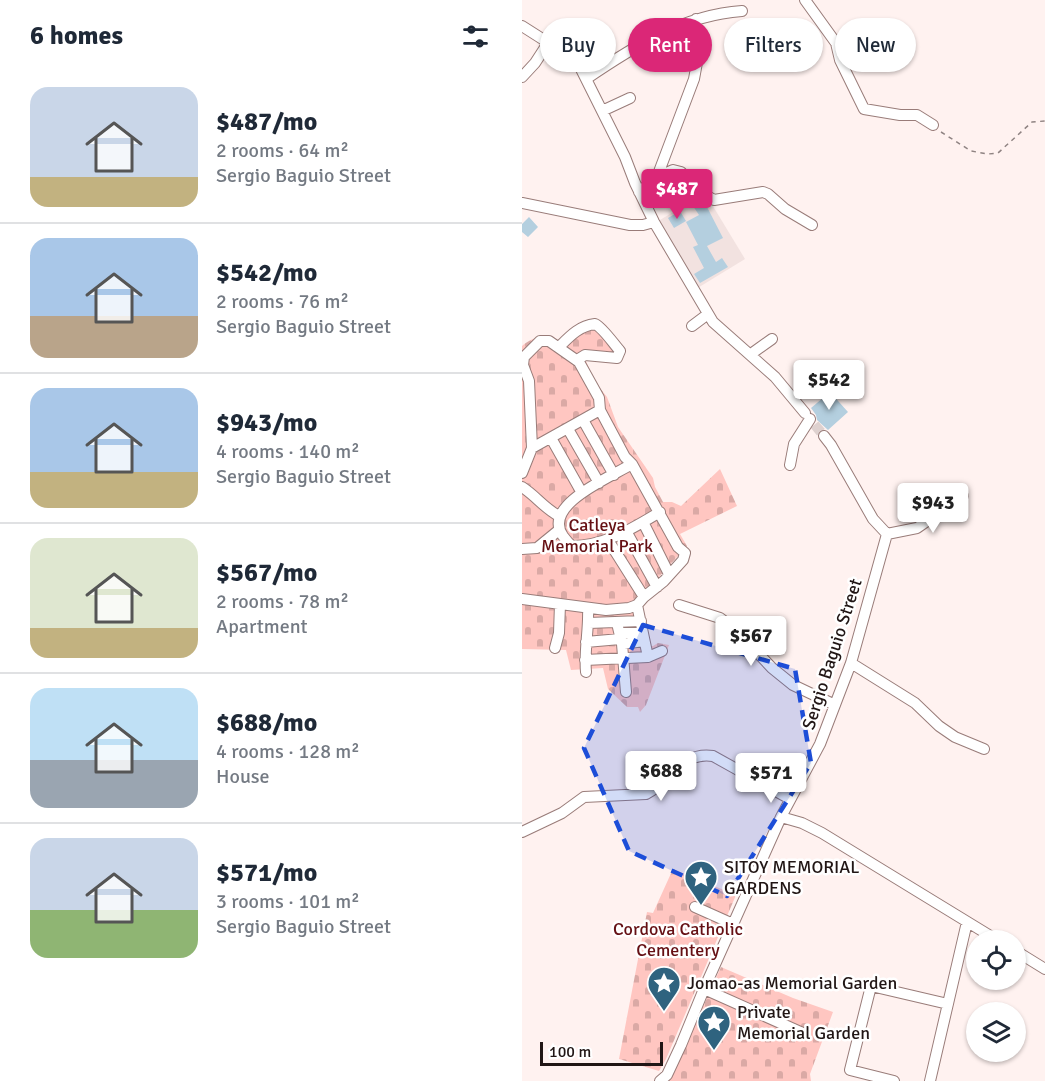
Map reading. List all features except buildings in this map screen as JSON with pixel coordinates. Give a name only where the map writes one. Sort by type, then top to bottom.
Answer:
[{"type":"street","points":[[805,0],[836,44],[840,60],[864,109],[882,113],[917,115],[933,125]]},
{"type":"street","points":[[700,18],[742,11]]},
{"type":"street","points":[[522,26],[540,38]]},
{"type":"street","points":[[586,79],[628,52]]},
{"type":"street","points":[[522,78],[540,55]]},
{"type":"street","points":[[582,72],[625,157],[654,222],[713,322],[775,377],[807,416],[794,444],[790,465]]},
{"type":"street","points":[[657,177],[695,72]]},
{"type":"street","points":[[602,111],[630,98]]},
{"type":"street","points":[[639,192],[657,177],[673,170],[681,172],[696,189],[714,200],[763,192],[785,209],[812,225]]},
{"type":"street","points":[[522,203],[630,225],[654,222]]},
{"type":"street","points":[[692,326],[708,314]]},
{"type":"street","points":[[559,348],[572,334],[583,327],[595,324],[602,327],[607,338],[620,351],[617,358],[585,355],[577,360]]},
{"type":"street","points":[[751,354],[772,339]]},
{"type":"street","points":[[522,473],[532,448],[529,387],[523,365],[524,357],[540,340],[549,341],[577,360],[596,393],[600,410],[625,457],[632,464],[678,547],[685,553],[683,560],[657,587],[640,601],[620,610],[588,609],[522,599]]},
{"type":"street","points":[[532,448],[600,410]]},
{"type":"street","points":[[583,420],[614,475]]},
{"type":"street","points":[[568,429],[599,483]]},
{"type":"street","points":[[825,436],[873,519],[887,534],[917,528],[963,496]]},
{"type":"street","points":[[551,438],[582,493]]},
{"type":"street","points":[[632,464],[568,503],[559,516],[559,530],[572,546],[608,540],[660,512]]},
{"type":"street","points":[[522,487],[537,496],[542,506],[559,516]]},
{"type":"street","points":[[643,522],[669,574]]},
{"type":"street","points":[[522,549],[537,548],[559,530]]},
{"type":"street","points":[[626,531],[657,587]]},
{"type":"street","name":"Sergio Baguio Street","points":[[661,1081],[681,1046],[781,817],[820,744],[851,663],[887,534]]},
{"type":"street","points":[[608,540],[640,601],[641,621],[648,657]]},
{"type":"street","points":[[555,648],[559,633],[560,604]]},
{"type":"street","points":[[679,605],[720,618],[736,630],[772,668],[793,685],[835,705]]},
{"type":"street","points":[[586,672],[588,609]]},
{"type":"street","points":[[620,635],[641,621]]},
{"type":"street","points":[[589,623],[620,635]]},
{"type":"street","points":[[620,635],[626,692]]},
{"type":"street","points":[[586,642],[620,635],[644,637]]},
{"type":"street","points":[[585,660],[648,657],[662,651]]},
{"type":"street","points":[[851,663],[915,703],[939,726],[955,737],[984,749]]},
{"type":"street","points":[[522,832],[562,813],[584,797],[646,794],[655,790],[684,762],[702,754],[713,756],[790,799]]},
{"type":"street","points":[[781,817],[813,828],[980,930]]},
{"type":"street","points":[[695,908],[733,924]]},
{"type":"street","points":[[930,1081],[967,922]]},
{"type":"street","points":[[1026,957],[1045,969]]},
{"type":"street","points":[[894,1081],[850,1070],[871,986],[948,1004]]},
{"type":"street","points":[[704,989],[806,1034]]},
{"type":"path","points":[[933,125],[971,151],[988,154],[998,153],[1032,122],[1045,121]]},
{"type":"highlighted area","points":[[643,625],[795,669],[811,763],[727,896],[629,851],[584,748]]},
{"type":"shaded area","points":[[705,193],[745,259],[696,289],[655,223]]},
{"type":"green space","name":"Catleya Memorial Park","points":[[596,320],[606,325],[622,355],[585,359],[595,382],[607,397],[618,427],[653,478],[663,502],[672,502],[681,506],[720,469],[737,506],[680,534],[687,546],[640,598],[647,646],[658,643],[669,645],[646,705],[640,712],[638,707],[627,707],[608,689],[603,668],[571,670],[566,650],[522,649],[522,346],[540,337],[560,341],[575,326]]},
{"type":"green space","name":"Cordova Catholic Cementery","points":[[673,869],[736,895],[659,1071],[619,1059],[647,912],[653,913]]},
{"type":"green space","points":[[721,967],[793,998],[833,1012],[810,1074],[811,1081],[665,1081],[691,1033]]},
{"type":"tunnel","points":[[805,413],[824,436]]},
{"type":"place","name":"SITOY MEMORIAL GARDENS","points":[[701,906]]},
{"type":"place","name":"Jomao-as Memorial Garden","points":[[664,1012]]},
{"type":"place","name":"Private Memorial Garden","points":[[714,1051]]}]
